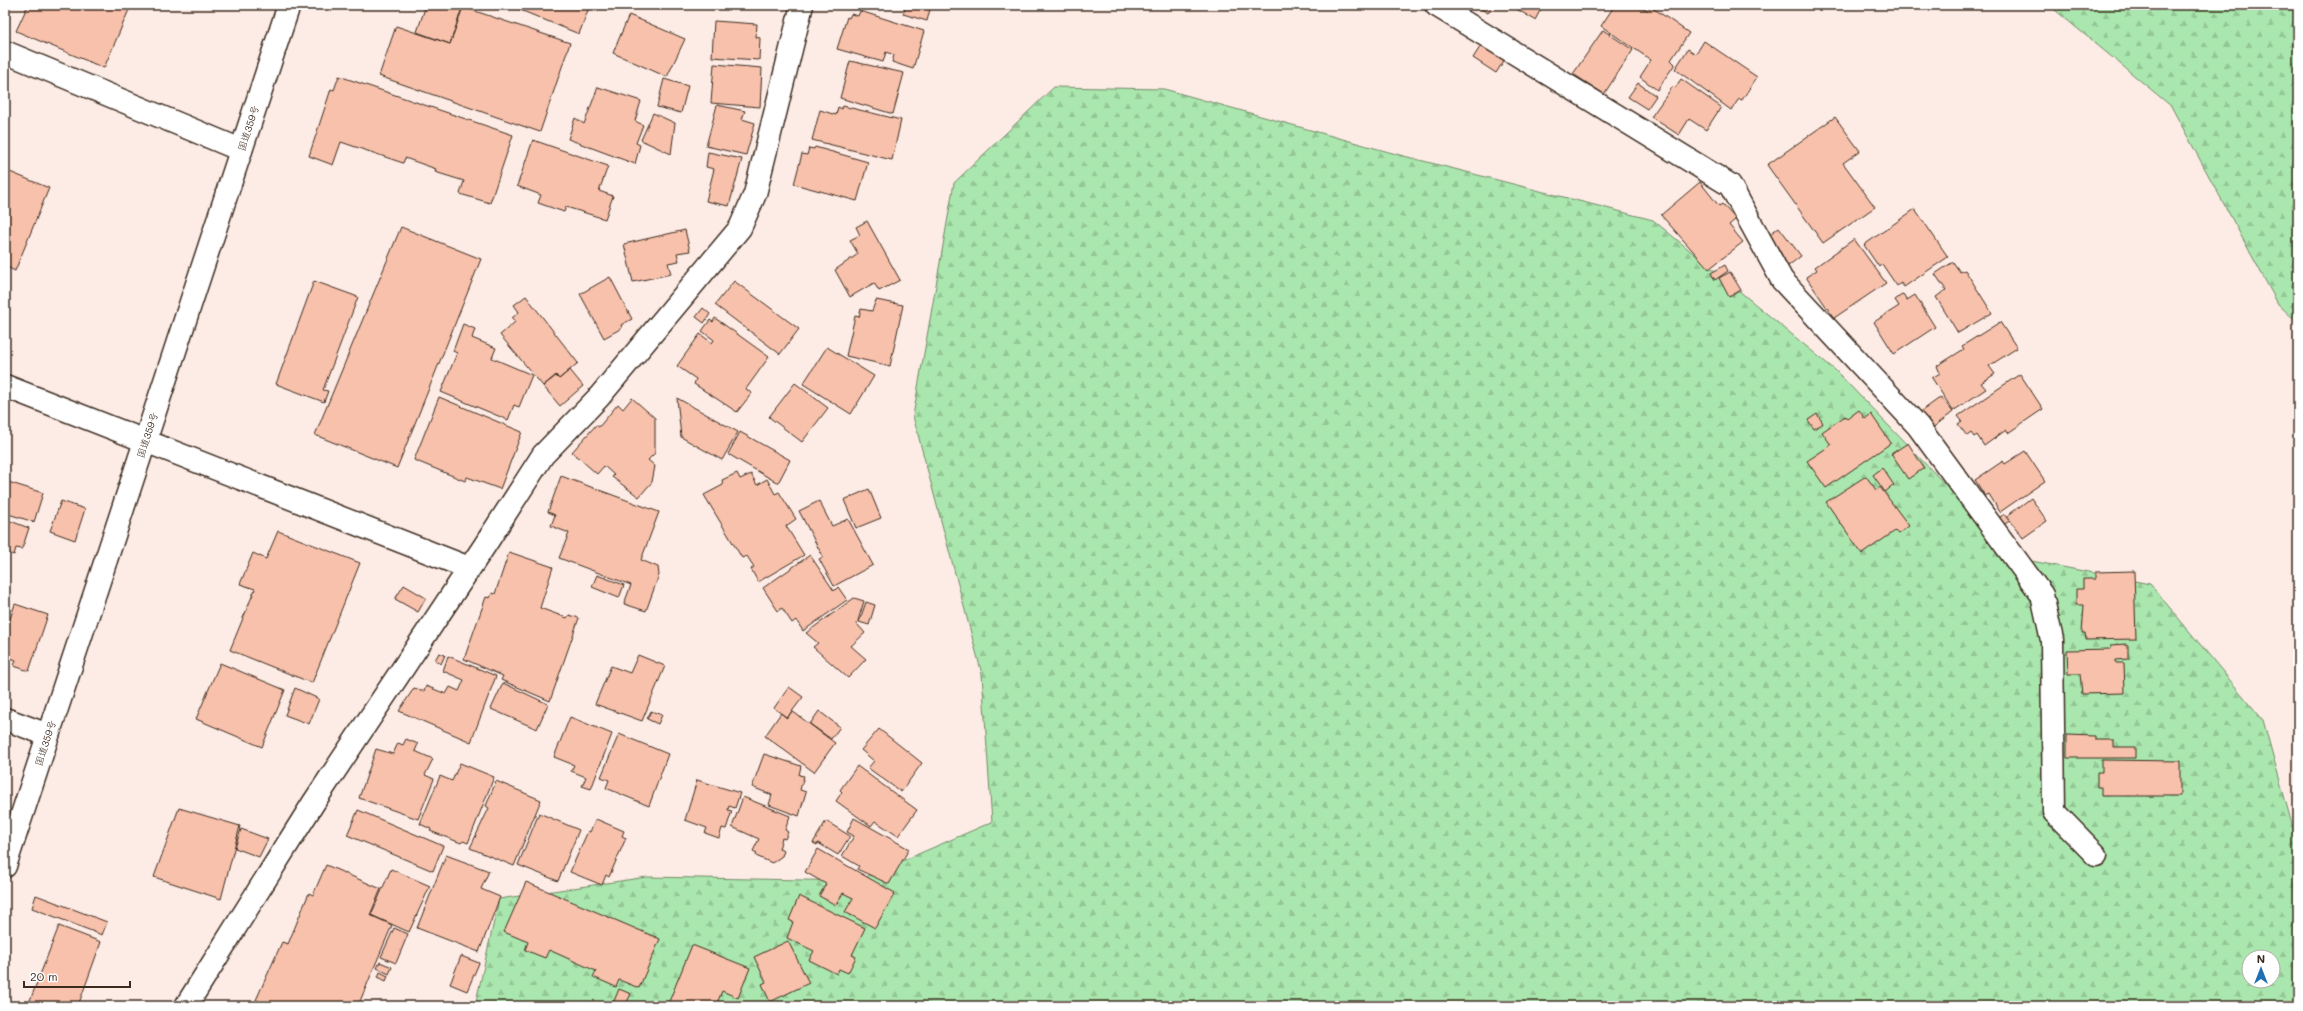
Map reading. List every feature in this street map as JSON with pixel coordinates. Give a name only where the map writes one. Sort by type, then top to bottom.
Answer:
[{"type":"main road","name":"国道359号","points":[[5,866],[289,5]]},
{"type":"main road","points":[[186,1006],[314,802],[543,454],[600,397],[740,228],[755,194],[802,5]]},
{"type":"main road","points":[[1436,5],[1730,185],[1782,280],[1918,426],[2042,595],[2052,640],[2054,812],[2096,855]]},
{"type":"main road","points":[[5,52],[241,150]]},
{"type":"main road","points":[[5,386],[469,568]]},
{"type":"main road","points":[[5,719],[48,735]]},
{"type":"green space","points":[[2049,5],[2298,5],[2298,323],[2278,304],[2171,106]]},
{"type":"green space","points":[[1054,87],[1164,89],[1396,154],[1653,220],[1835,370],[2016,558],[2150,584],[2263,720],[2298,846],[2298,1006],[475,1006],[499,899],[647,877],[856,881],[992,822],[982,674],[913,416],[954,183]]},
{"type":"building","points":[[28,5],[131,5],[104,68],[16,31]]},
{"type":"building","points":[[426,5],[452,5],[462,8],[450,44],[417,32]]},
{"type":"building","points":[[508,5],[590,5],[579,34]]},
{"type":"building","points":[[904,5],[931,5],[927,21],[903,14],[906,6]]},
{"type":"building","points":[[1474,5],[1492,5],[1488,13]]},
{"type":"building","points":[[1510,5],[1543,5],[1535,20]]},
{"type":"building","points":[[1615,5],[1640,5],[1647,10],[1650,6],[1689,33],[1671,60],[1675,64],[1657,90],[1640,77],[1651,60],[1601,26]]},
{"type":"building","points":[[463,7],[570,43],[540,132],[379,76],[396,26],[450,44]]},
{"type":"building","points":[[860,11],[924,31],[913,69],[892,62],[894,55],[886,52],[883,62],[837,49],[847,17],[849,18],[851,14],[858,16]]},
{"type":"building","points":[[629,15],[685,39],[667,77],[613,53]]},
{"type":"building","points":[[714,21],[757,24],[756,37],[760,38],[759,60],[712,57]]},
{"type":"building","points":[[1603,30],[1633,50],[1604,94],[1573,74]]},
{"type":"building","points":[[1704,41],[1757,77],[1742,100],[1739,99],[1731,110],[1675,69],[1688,49],[1696,54]]},
{"type":"building","points":[[1482,44],[1505,59],[1496,73],[1473,58]]},
{"type":"building","points":[[850,61],[904,73],[893,114],[840,98]]},
{"type":"building","points":[[714,64],[762,68],[760,107],[711,103]]},
{"type":"building","points":[[339,76],[513,135],[490,203],[460,194],[464,181],[435,172],[436,169],[405,158],[403,163],[341,142],[333,165],[309,156],[331,89],[334,90]]},
{"type":"building","points":[[664,79],[688,86],[681,113],[657,107]]},
{"type":"building","points":[[1681,79],[1721,107],[1706,130],[1689,119],[1679,135],[1651,117],[1673,86],[1675,88]]},
{"type":"building","points":[[1638,83],[1656,96],[1647,109],[1628,97]]},
{"type":"building","points":[[598,87],[641,101],[635,121],[643,125],[636,143],[640,145],[635,164],[568,139],[575,118],[584,124]]},
{"type":"building","points":[[717,105],[745,111],[742,119],[755,123],[746,155],[706,146]]},
{"type":"building","points":[[843,106],[901,120],[892,160],[812,140],[820,110],[836,115],[838,107],[842,109]]},
{"type":"building","points":[[653,113],[675,123],[671,154],[641,140]]},
{"type":"building","points":[[1835,117],[1860,151],[1843,163],[1875,207],[1823,243],[1767,165]]},
{"type":"building","points":[[533,140],[608,166],[599,191],[613,196],[605,219],[566,207],[564,212],[538,203],[541,195],[517,186]]},
{"type":"building","points":[[815,147],[868,162],[857,201],[794,184],[802,154],[807,155],[809,148],[814,149]]},
{"type":"building","points":[[708,152],[742,159],[729,206],[706,201],[714,169],[706,167]]},
{"type":"building","points":[[5,170],[49,188],[15,271],[5,266]]},
{"type":"building","points":[[1700,182],[1719,206],[1722,204],[1736,219],[1729,225],[1743,242],[1709,269],[1661,215]]},
{"type":"building","points":[[1915,209],[1948,257],[1904,287],[1901,283],[1897,286],[1882,264],[1879,267],[1864,245]]},
{"type":"building","points":[[867,221],[900,280],[879,291],[874,283],[850,297],[835,270],[858,254],[850,240],[860,235],[856,227]]},
{"type":"building","points":[[401,227],[481,259],[397,468],[315,435]]},
{"type":"building","points":[[1779,227],[1801,256],[1788,266],[1770,234]]},
{"type":"building","points":[[685,230],[690,251],[677,253],[679,261],[668,263],[671,274],[633,282],[624,244]]},
{"type":"building","points":[[1854,239],[1886,283],[1834,318],[1806,277],[1817,270],[1815,267]]},
{"type":"building","points":[[1953,262],[1960,272],[1965,270],[1992,313],[1958,333],[1936,297],[1946,290],[1935,274]]},
{"type":"building","points":[[1725,265],[1728,271],[1715,280],[1711,273]]},
{"type":"building","points":[[1730,272],[1741,290],[1729,297],[1719,278]]},
{"type":"building","points":[[610,277],[632,319],[621,325],[622,328],[604,338],[580,294]]},
{"type":"building","points":[[314,281],[358,297],[323,390],[328,391],[324,402],[276,384]]},
{"type":"building","points":[[734,281],[799,329],[780,354],[715,305]]},
{"type":"building","points":[[1903,294],[1907,300],[1915,295],[1935,327],[1894,354],[1874,322],[1899,306],[1895,300]]},
{"type":"building","points":[[526,296],[578,363],[559,379],[556,375],[543,386],[500,335],[515,322],[512,318],[519,312],[514,305]]},
{"type":"building","points":[[876,300],[903,305],[890,366],[846,356],[855,316],[859,317],[861,309],[872,311]]},
{"type":"building","points":[[703,308],[710,314],[704,323],[696,317]]},
{"type":"building","points":[[715,318],[769,357],[746,389],[752,393],[737,412],[694,384],[696,379],[677,366],[700,334],[712,343],[714,340],[702,331],[710,320],[713,322]]},
{"type":"building","points":[[2000,322],[2017,348],[1989,366],[1995,374],[1981,383],[1986,389],[1953,411],[1932,378],[1940,373],[1937,366],[1964,349],[1962,346]]},
{"type":"building","points":[[463,324],[475,329],[472,338],[496,348],[492,358],[532,375],[519,407],[514,405],[508,420],[441,392],[457,353],[453,351]]},
{"type":"building","points":[[827,347],[874,376],[851,414],[803,384]]},
{"type":"building","points":[[570,370],[583,386],[560,406],[543,386],[556,376],[559,379]]},
{"type":"building","points":[[2020,374],[2043,409],[2008,433],[2006,430],[1984,446],[1977,435],[1974,437],[1971,433],[1967,436],[1958,424],[1962,421],[1958,416]]},
{"type":"building","points":[[795,383],[828,408],[802,442],[769,417]]},
{"type":"building","points":[[439,397],[522,432],[500,489],[467,477],[465,481],[414,460]]},
{"type":"building","points":[[1941,397],[1953,412],[1931,429],[1919,413]]},
{"type":"building","points":[[632,398],[655,418],[655,453],[648,460],[655,466],[652,482],[639,497],[612,477],[614,475],[604,466],[597,474],[572,452],[596,425],[599,427],[618,404],[623,409]]},
{"type":"building","points":[[677,398],[738,432],[722,460],[681,437]]},
{"type":"building","points":[[1859,410],[1865,419],[1871,414],[1891,443],[1826,488],[1807,461],[1831,445],[1822,432],[1845,416],[1847,419]]},
{"type":"building","points":[[1817,414],[1823,423],[1814,429],[1808,420]]},
{"type":"building","points":[[740,432],[790,460],[778,483],[728,454]]},
{"type":"building","points":[[1908,443],[1924,468],[1908,479],[1891,454]]},
{"type":"building","points":[[2025,451],[2045,481],[2000,512],[1989,494],[1985,496],[1975,480],[2003,461],[2005,464]]},
{"type":"building","points":[[1882,468],[1894,485],[1885,492],[1873,475]]},
{"type":"building","points":[[737,473],[740,479],[751,474],[757,485],[767,479],[775,494],[779,492],[796,519],[786,526],[804,555],[758,582],[751,569],[754,567],[747,556],[742,558],[704,495],[723,485],[722,480]]},
{"type":"building","points":[[561,476],[659,512],[641,560],[658,567],[659,575],[646,611],[624,604],[631,585],[559,558],[569,533],[551,526],[555,515],[548,512]]},
{"type":"building","points":[[1866,476],[1876,490],[1880,487],[1909,526],[1898,534],[1895,531],[1862,554],[1826,502]]},
{"type":"building","points":[[5,481],[43,493],[34,522],[5,513]]},
{"type":"building","points":[[869,489],[881,518],[856,528],[844,500]]},
{"type":"building","points":[[2031,498],[2047,521],[2023,538],[2007,516]]},
{"type":"building","points":[[61,501],[85,509],[75,540],[50,531]]},
{"type":"building","points":[[819,501],[832,526],[848,519],[873,565],[834,586],[819,559],[823,557],[799,511]]},
{"type":"building","points":[[2004,514],[2009,521],[2000,528],[1995,521]]},
{"type":"building","points":[[5,519],[29,528],[22,549],[16,548],[14,555],[5,552]]},
{"type":"building","points":[[278,531],[360,563],[312,683],[230,650],[255,589],[240,584],[253,553],[266,559]]},
{"type":"building","points":[[509,552],[553,567],[540,608],[567,618],[569,615],[579,618],[550,701],[501,680],[503,676],[464,659],[486,597],[490,598],[492,593],[495,594]]},
{"type":"building","points":[[810,555],[834,591],[838,587],[847,600],[803,631],[796,620],[792,623],[782,608],[778,611],[763,588]]},
{"type":"building","points":[[2134,571],[2136,639],[2086,640],[2085,633],[2082,633],[2084,605],[2076,605],[2076,589],[2083,589],[2083,579],[2095,579],[2095,572]]},
{"type":"building","points":[[597,575],[624,585],[619,598],[592,587]]},
{"type":"building","points":[[404,585],[426,598],[418,612],[395,599]]},
{"type":"building","points":[[854,598],[864,601],[857,624],[865,633],[851,646],[866,659],[848,678],[813,647],[818,643],[806,633]]},
{"type":"building","points":[[866,602],[875,605],[869,625],[859,622]]},
{"type":"building","points":[[15,604],[48,615],[29,671],[14,666],[16,660],[5,656],[5,634]]},
{"type":"building","points":[[2128,644],[2128,659],[2115,660],[2115,663],[2124,663],[2125,693],[2082,694],[2080,674],[2068,674],[2067,650],[2111,649],[2111,645]]},
{"type":"building","points":[[439,653],[445,655],[441,664],[435,660]]},
{"type":"building","points":[[638,655],[665,666],[642,721],[595,704],[611,666],[630,673]]},
{"type":"building","points":[[448,656],[496,676],[471,742],[399,711],[414,688],[424,691],[426,686],[446,694],[450,687],[459,691],[464,680],[443,671]]},
{"type":"building","points":[[220,663],[285,690],[262,747],[196,719]]},
{"type":"building","points":[[503,683],[548,704],[537,729],[491,709]]},
{"type":"building","points":[[789,687],[803,697],[787,718],[774,708]]},
{"type":"building","points":[[295,688],[319,699],[309,724],[285,715]]},
{"type":"building","points":[[651,711],[662,715],[658,724],[647,719]]},
{"type":"building","points":[[792,711],[835,743],[814,772],[765,736],[781,713],[787,718]]},
{"type":"building","points":[[819,711],[840,727],[831,739],[810,724]]},
{"type":"building","points":[[570,717],[612,734],[591,789],[582,786],[586,777],[571,771],[574,765],[554,757]]},
{"type":"building","points":[[879,729],[922,763],[901,792],[868,768],[874,761],[861,750]]},
{"type":"building","points":[[619,734],[668,754],[649,806],[606,788],[609,780],[601,777]]},
{"type":"building","points":[[2067,735],[2095,736],[2095,740],[2114,740],[2114,747],[2135,747],[2135,758],[2067,758]]},
{"type":"building","points":[[406,739],[418,744],[415,751],[433,759],[425,775],[434,779],[418,819],[359,798],[376,749],[393,754],[398,743],[403,745]]},
{"type":"building","points":[[764,754],[801,766],[799,775],[804,776],[800,790],[806,792],[799,816],[769,805],[772,795],[752,787]]},
{"type":"building","points":[[2102,760],[2180,761],[2180,796],[2101,796],[2101,787],[2097,787],[2097,772],[2102,772]]},
{"type":"building","points":[[460,763],[494,777],[468,843],[463,841],[461,843],[430,831],[431,829],[420,824],[440,776],[452,781]]},
{"type":"building","points":[[857,766],[917,810],[898,836],[875,821],[871,826],[836,801],[842,792],[840,790]]},
{"type":"building","points":[[697,780],[740,793],[735,808],[729,806],[728,810],[732,811],[726,829],[722,828],[719,838],[705,833],[707,828],[685,820]]},
{"type":"building","points":[[496,781],[541,800],[514,866],[470,848],[489,808],[486,806]]},
{"type":"building","points":[[743,797],[790,816],[785,830],[788,832],[785,839],[782,838],[779,849],[784,851],[782,856],[772,863],[756,856],[757,853],[753,851],[759,839],[732,827]]},
{"type":"building","points":[[179,808],[240,826],[221,899],[154,877]]},
{"type":"building","points":[[358,810],[443,846],[433,871],[347,835]]},
{"type":"building","points":[[539,813],[579,830],[558,881],[518,865]]},
{"type":"building","points":[[854,818],[909,849],[889,884],[857,869],[859,866],[842,856],[854,836],[847,832]]},
{"type":"building","points":[[596,819],[624,831],[622,836],[626,838],[609,877],[606,875],[602,885],[570,872],[588,831],[590,832]]},
{"type":"building","points":[[826,821],[850,836],[838,855],[818,843],[817,845],[813,843]]},
{"type":"building","points":[[241,829],[268,839],[259,857],[235,848]]},
{"type":"building","points":[[818,849],[895,893],[875,928],[845,912],[853,898],[843,893],[836,905],[819,896],[826,884],[805,872]]},
{"type":"building","points":[[446,855],[489,871],[481,889],[500,897],[479,952],[417,928]]},
{"type":"building","points":[[326,865],[381,889],[370,915],[392,925],[358,1006],[261,1006],[262,1002],[256,1000],[282,942],[288,944],[309,893],[313,895]]},
{"type":"building","points":[[391,869],[430,886],[409,932],[371,915]]},
{"type":"building","points":[[526,882],[660,939],[639,988],[619,980],[616,987],[593,977],[596,971],[549,950],[545,958],[525,950],[528,942],[504,932]]},
{"type":"building","points":[[36,895],[107,922],[102,935],[32,908]]},
{"type":"building","points":[[799,896],[865,928],[852,955],[856,957],[848,973],[839,969],[837,974],[809,960],[814,951],[787,938],[793,922],[789,920]]},
{"type":"building","points":[[59,926],[101,942],[78,1006],[37,1006],[29,1003]]},
{"type":"building","points":[[394,928],[408,934],[396,963],[381,957]]},
{"type":"building","points":[[788,941],[809,983],[770,1002],[762,984],[766,982],[754,957]]},
{"type":"building","points":[[692,945],[750,968],[738,998],[722,991],[716,1006],[668,1004]]},
{"type":"building","points":[[461,956],[479,963],[467,991],[450,984]]},
{"type":"building","points":[[380,962],[392,967],[389,974],[377,968]]},
{"type":"building","points":[[380,972],[388,976],[386,981],[378,977]]},
{"type":"building","points":[[619,989],[631,994],[625,1006],[612,1006]]}]
